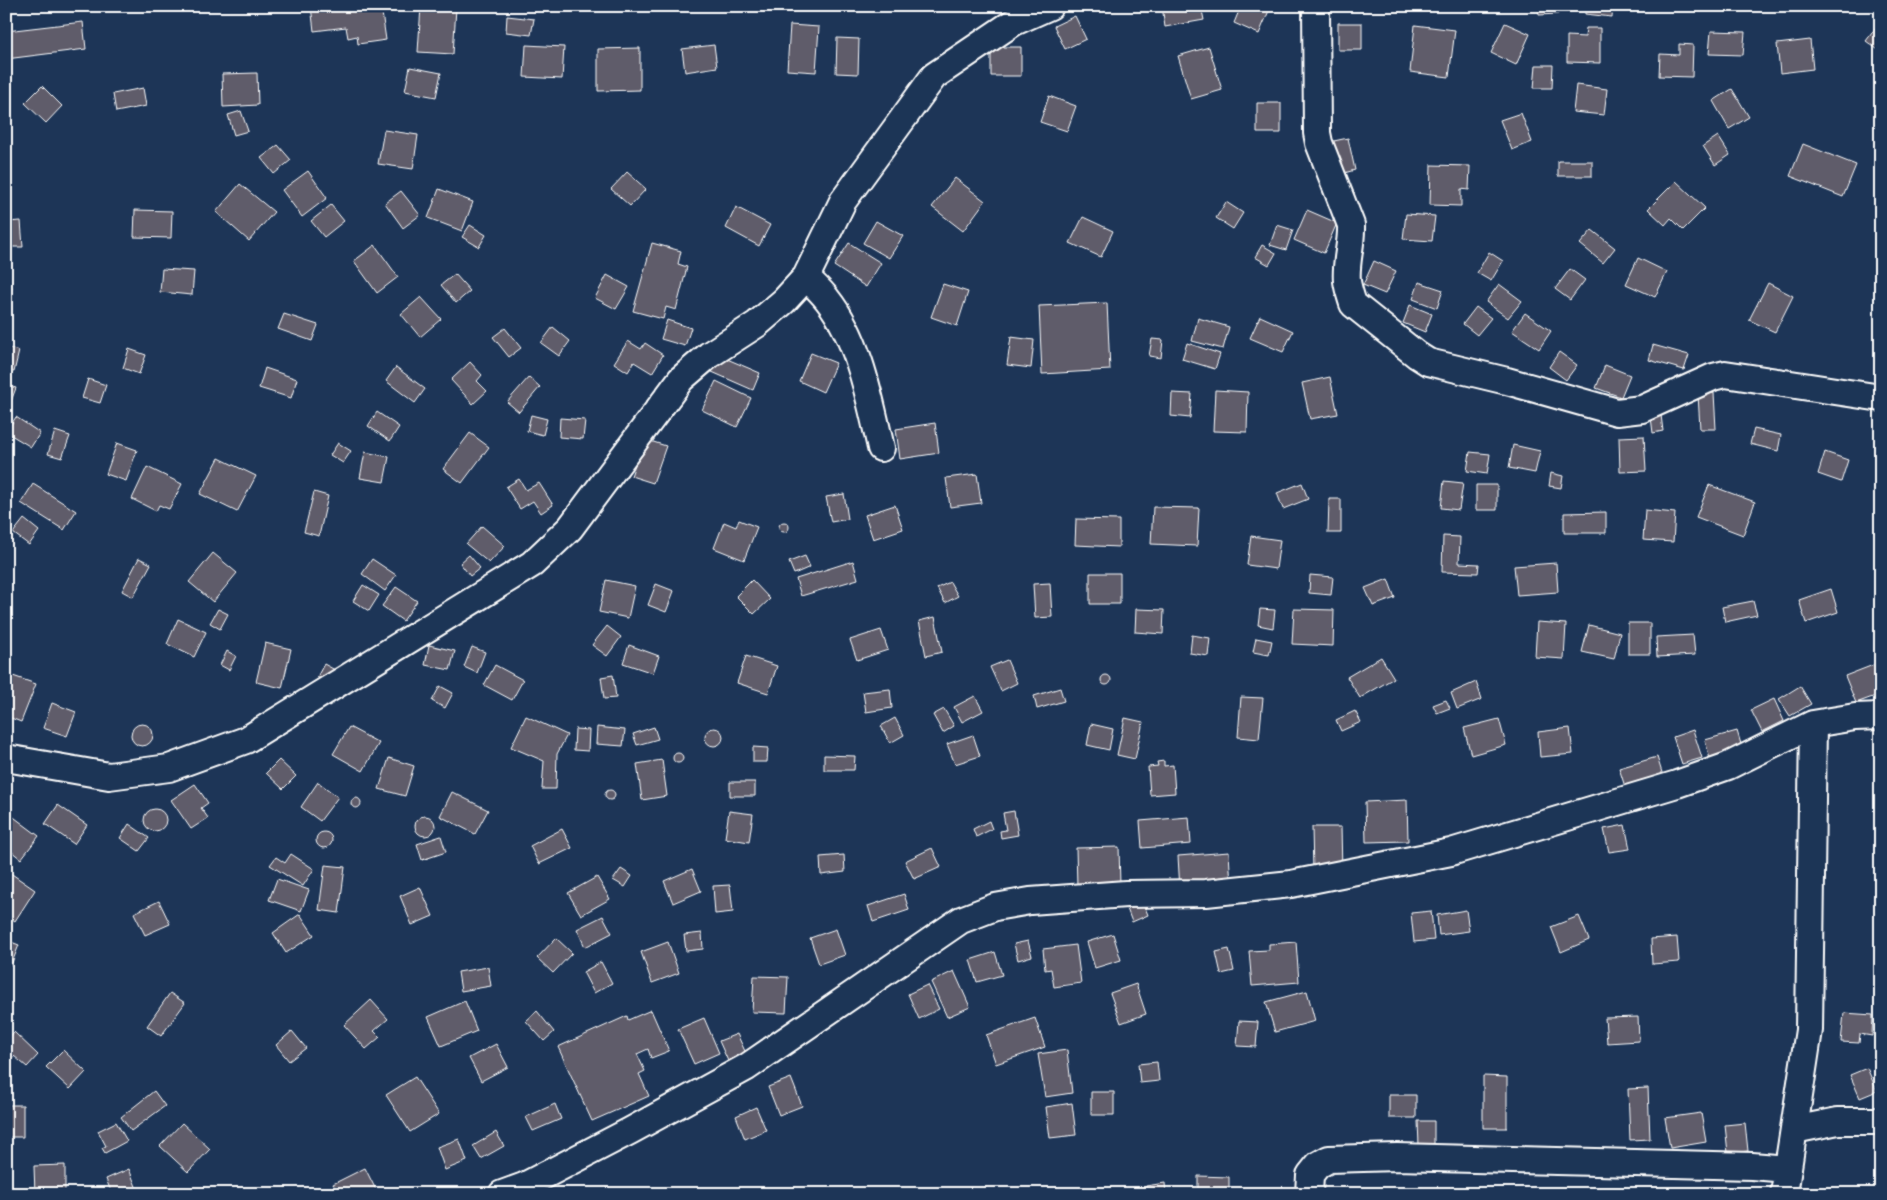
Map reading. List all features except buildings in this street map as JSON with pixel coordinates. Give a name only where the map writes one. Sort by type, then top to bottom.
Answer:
[{"type":"street","points":[[6,758],[109,776],[169,768],[246,740],[532,564],[570,528],[681,379],[709,355],[757,324],[784,301],[806,277],[843,201],[934,76],[1014,22],[1050,6]]},
{"type":"street","points":[[1316,6],[1318,143],[1351,225],[1352,235],[1347,280],[1350,293],[1354,304],[1417,356],[1428,362],[1507,381],[1617,412],[1642,408],[1713,377],[1725,374],[1881,398]]},
{"type":"street","points":[[806,277],[827,299],[842,322],[862,373],[881,448]]},
{"type":"street","points":[[502,1194],[524,1186],[560,1168],[747,1067],[961,920],[995,907],[1049,900],[1126,894],[1206,893],[1291,884],[1451,852],[1686,781],[1728,766],[1813,724],[1854,717],[1881,716]]},
{"type":"street","points":[[1309,1194],[1310,1175],[1318,1165],[1328,1159],[1397,1157],[1752,1166],[1786,1182],[1809,1030],[1813,724]]},
{"type":"street","points":[[1794,1130],[1838,1121],[1881,1121]]}]
